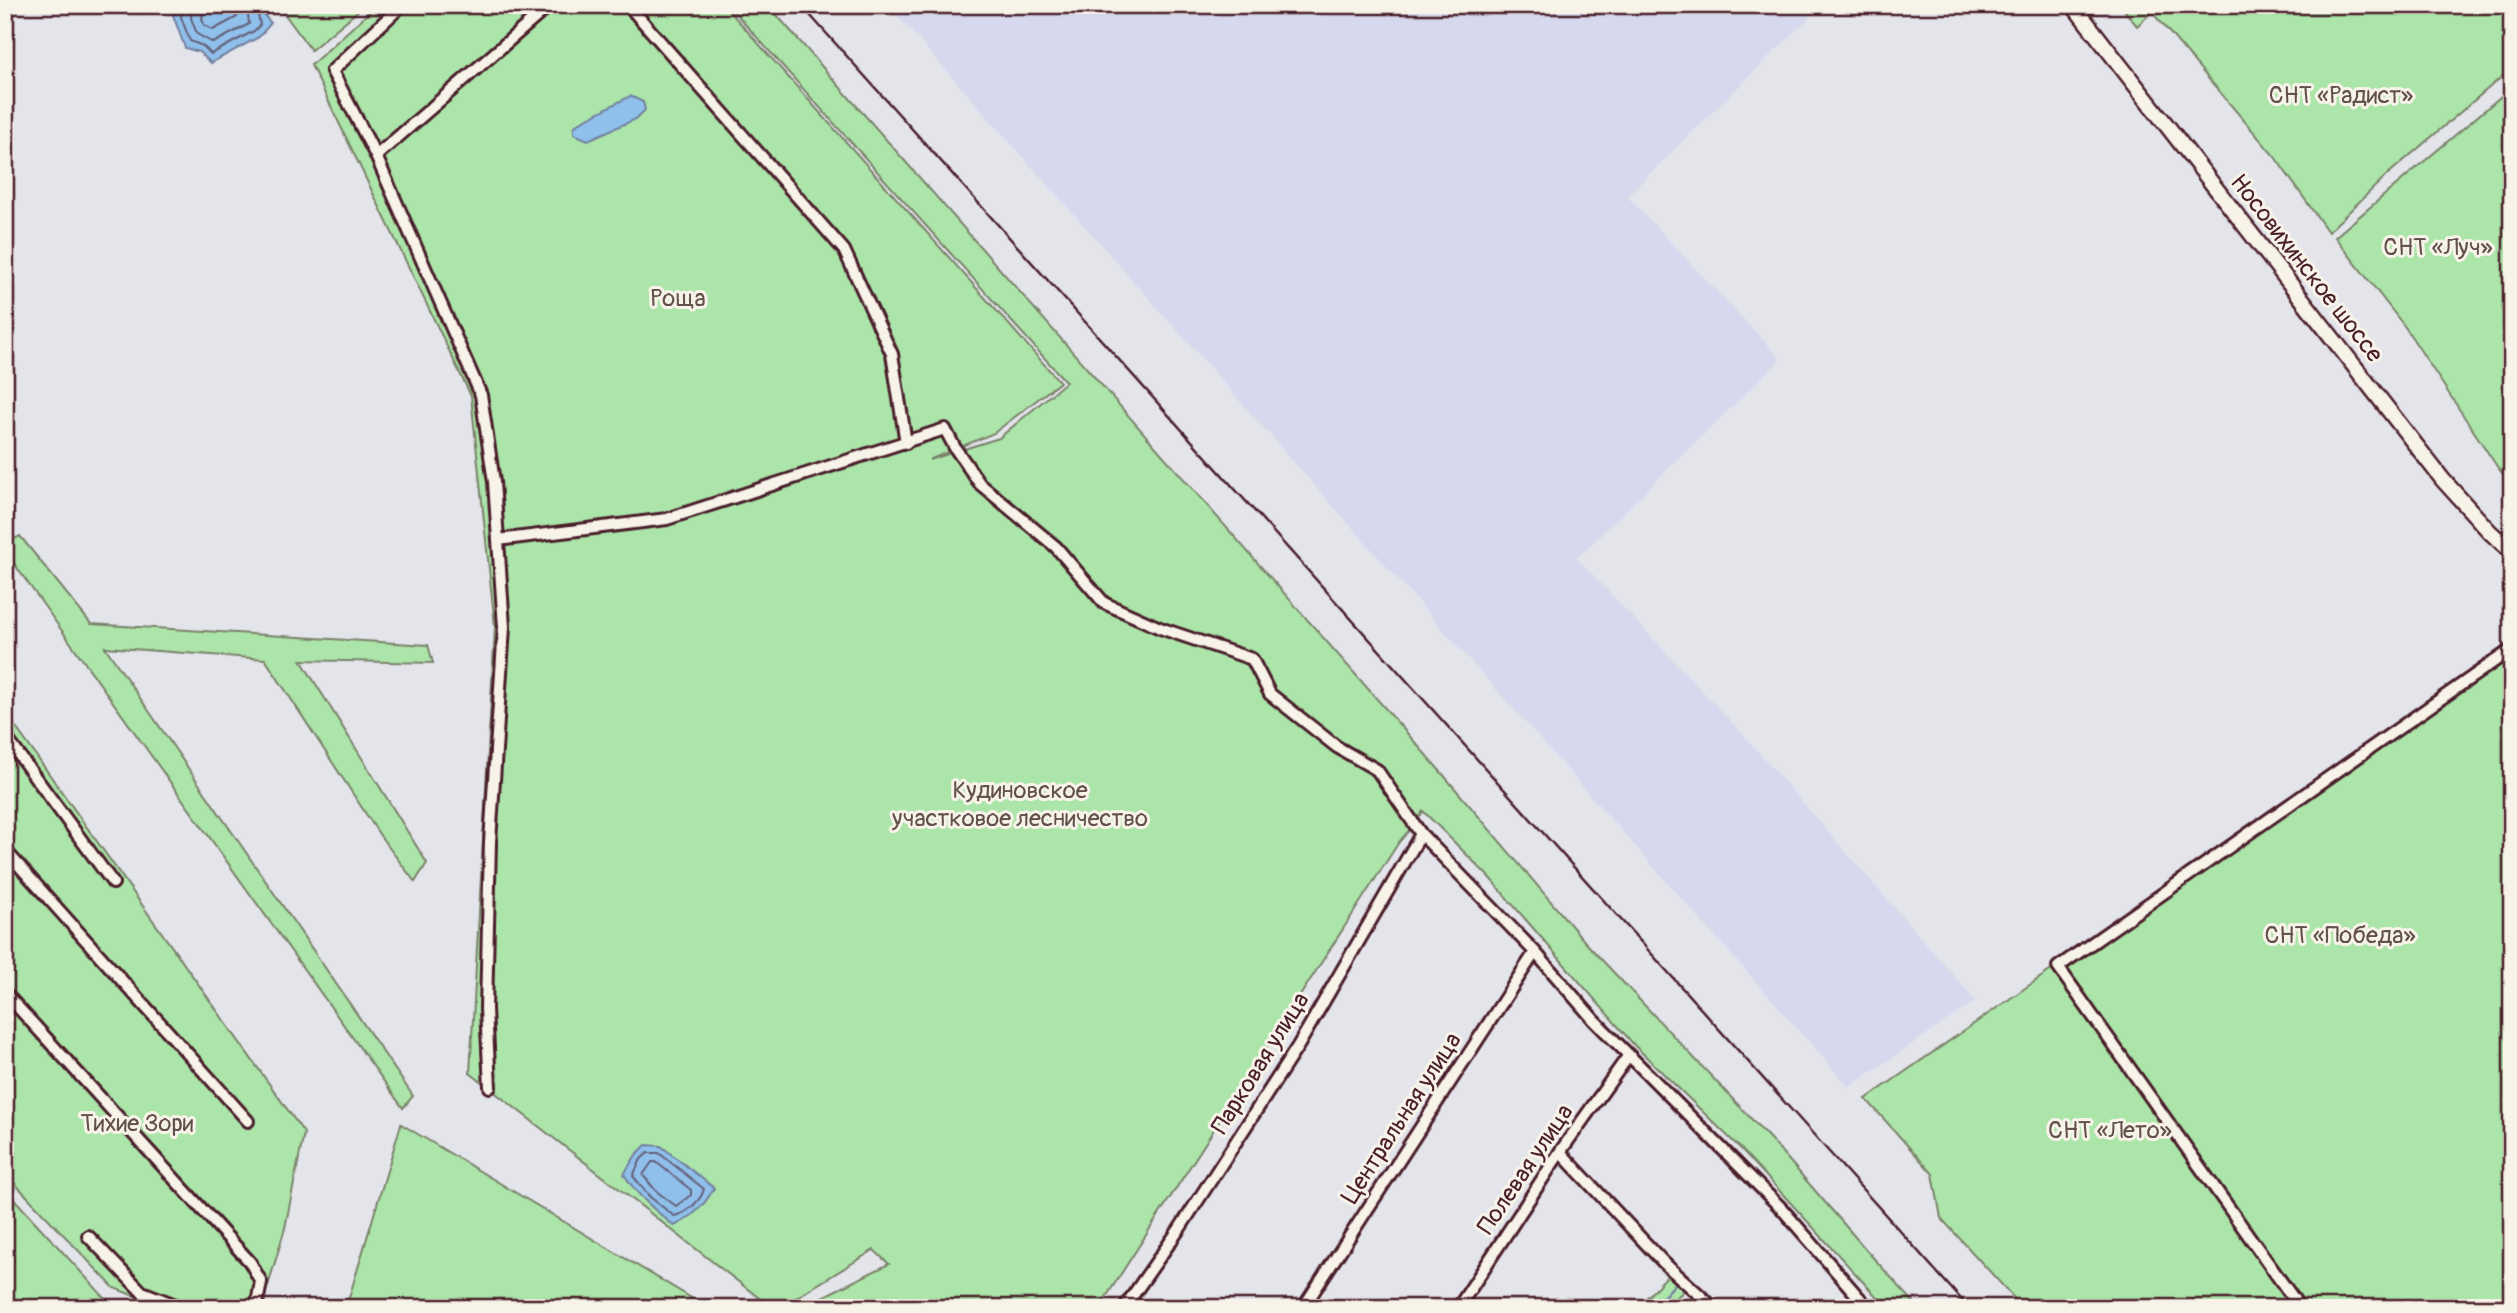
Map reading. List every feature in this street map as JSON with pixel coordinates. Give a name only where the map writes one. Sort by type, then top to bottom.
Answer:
[{"type":"main road","name":"Носовихинское шоссе","points":[[2073,5],[2443,480],[2512,552]]},
{"type":"street","points":[[402,5],[332,71],[376,156],[481,395],[494,482],[504,627],[490,842],[486,1009],[490,1087]]},
{"type":"street","points":[[376,156],[550,5]]},
{"type":"street","points":[[628,5],[844,250],[892,355],[906,443]]},
{"type":"street","points":[[498,540],[667,519],[945,429],[980,484],[1056,547],[1104,603],[1160,628],[1252,659],[1270,694],[1337,747],[1377,770],[1421,834],[1535,952],[1594,1020],[1782,1209],[1868,1308]]},
{"type":"street","points":[[2300,1308],[2058,967],[2512,649]]},
{"type":"street","points":[[5,736],[113,883]]},
{"type":"street","name":"Парковая улица","points":[[1124,1308],[1180,1228],[1298,1046],[1421,834]]},
{"type":"street","points":[[5,850],[248,1121]]},
{"type":"street","name":"Центральная улица","points":[[1303,1308],[1535,952]]},
{"type":"street","points":[[5,993],[250,1262],[261,1282],[257,1303],[251,1308]]},
{"type":"street","name":"Полевая улица","points":[[1458,1308],[1560,1152],[1629,1055]]},
{"type":"street","points":[[1560,1152],[1664,1263],[1714,1308]]},
{"type":"street","points":[[88,1237],[142,1292],[183,1308]]},
{"type":"shaded area","points":[[888,5],[1822,5],[1627,196],[1781,359],[1577,558],[1740,731],[1976,1001],[1849,1087]]},
{"type":"green space","points":[[278,5],[365,5],[311,50]]},
{"type":"green space","points":[[377,5],[724,5],[1060,382],[994,433],[929,460],[999,438],[1066,382],[728,5],[768,5],[1441,772],[1586,943],[1773,1142],[1919,1308],[1887,1308],[1742,1150],[1635,1046],[1488,876],[1423,811],[1399,842],[1099,1308],[800,1308],[889,1264],[874,1250],[779,1308],[772,1308],[470,1073],[495,627],[471,396],[311,65]]},
{"type":"green space","name":"СНТ «Радист»","points":[[2120,5],[2512,5],[2512,68],[2387,175],[2328,232],[2275,157],[2152,12],[2137,26]]},
{"type":"green space","name":"СНТ «Луч»","points":[[2512,87],[2512,485],[2405,327],[2335,237]]},
{"type":"green space","points":[[20,536],[91,624],[428,645],[433,663],[301,660],[427,863],[415,882],[381,837],[265,659],[105,647],[413,1096],[403,1108],[5,551],[5,544]]},
{"type":"green space","points":[[2512,649],[2512,1308],[2023,1308],[1941,1218],[1933,1174],[1866,1099]]},
{"type":"green space","name":"Тихие Зори","points":[[5,712],[304,1133],[285,1228],[263,1303],[258,1308],[165,1308],[114,1288],[5,1173]]},
{"type":"green space","points":[[401,1124],[708,1308],[346,1308]]},
{"type":"green space","points":[[5,1189],[113,1307],[116,1308],[5,1308]]},
{"type":"green space","points":[[1668,1275],[1673,1275],[1687,1288],[1665,1308],[1637,1308]]},
{"type":"water","points":[[186,5],[261,5],[264,15],[271,23],[259,37],[211,63],[199,52],[185,48],[173,15],[177,8]]},
{"type":"water","points":[[630,96],[643,102],[645,110],[636,119],[588,140],[574,134],[574,127],[580,122]]},
{"type":"water","points":[[646,1145],[661,1146],[714,1188],[697,1210],[674,1226],[641,1196],[624,1174]]},
{"type":"waterway","points":[[1653,1308],[1676,1283]]},
{"type":"railway","points":[[801,5],[1969,1308]]},
{"type":"park label","name":"Роща","points":[[678,298]]},
{"type":"park label","name":"Кудиновское участковое лесничество","points":[[1020,804]]},
{"type":"park label","name":"СНТ «Победа»","points":[[2340,935]]},
{"type":"park label","name":"СНТ «Лето»","points":[[2110,1130]]}]
